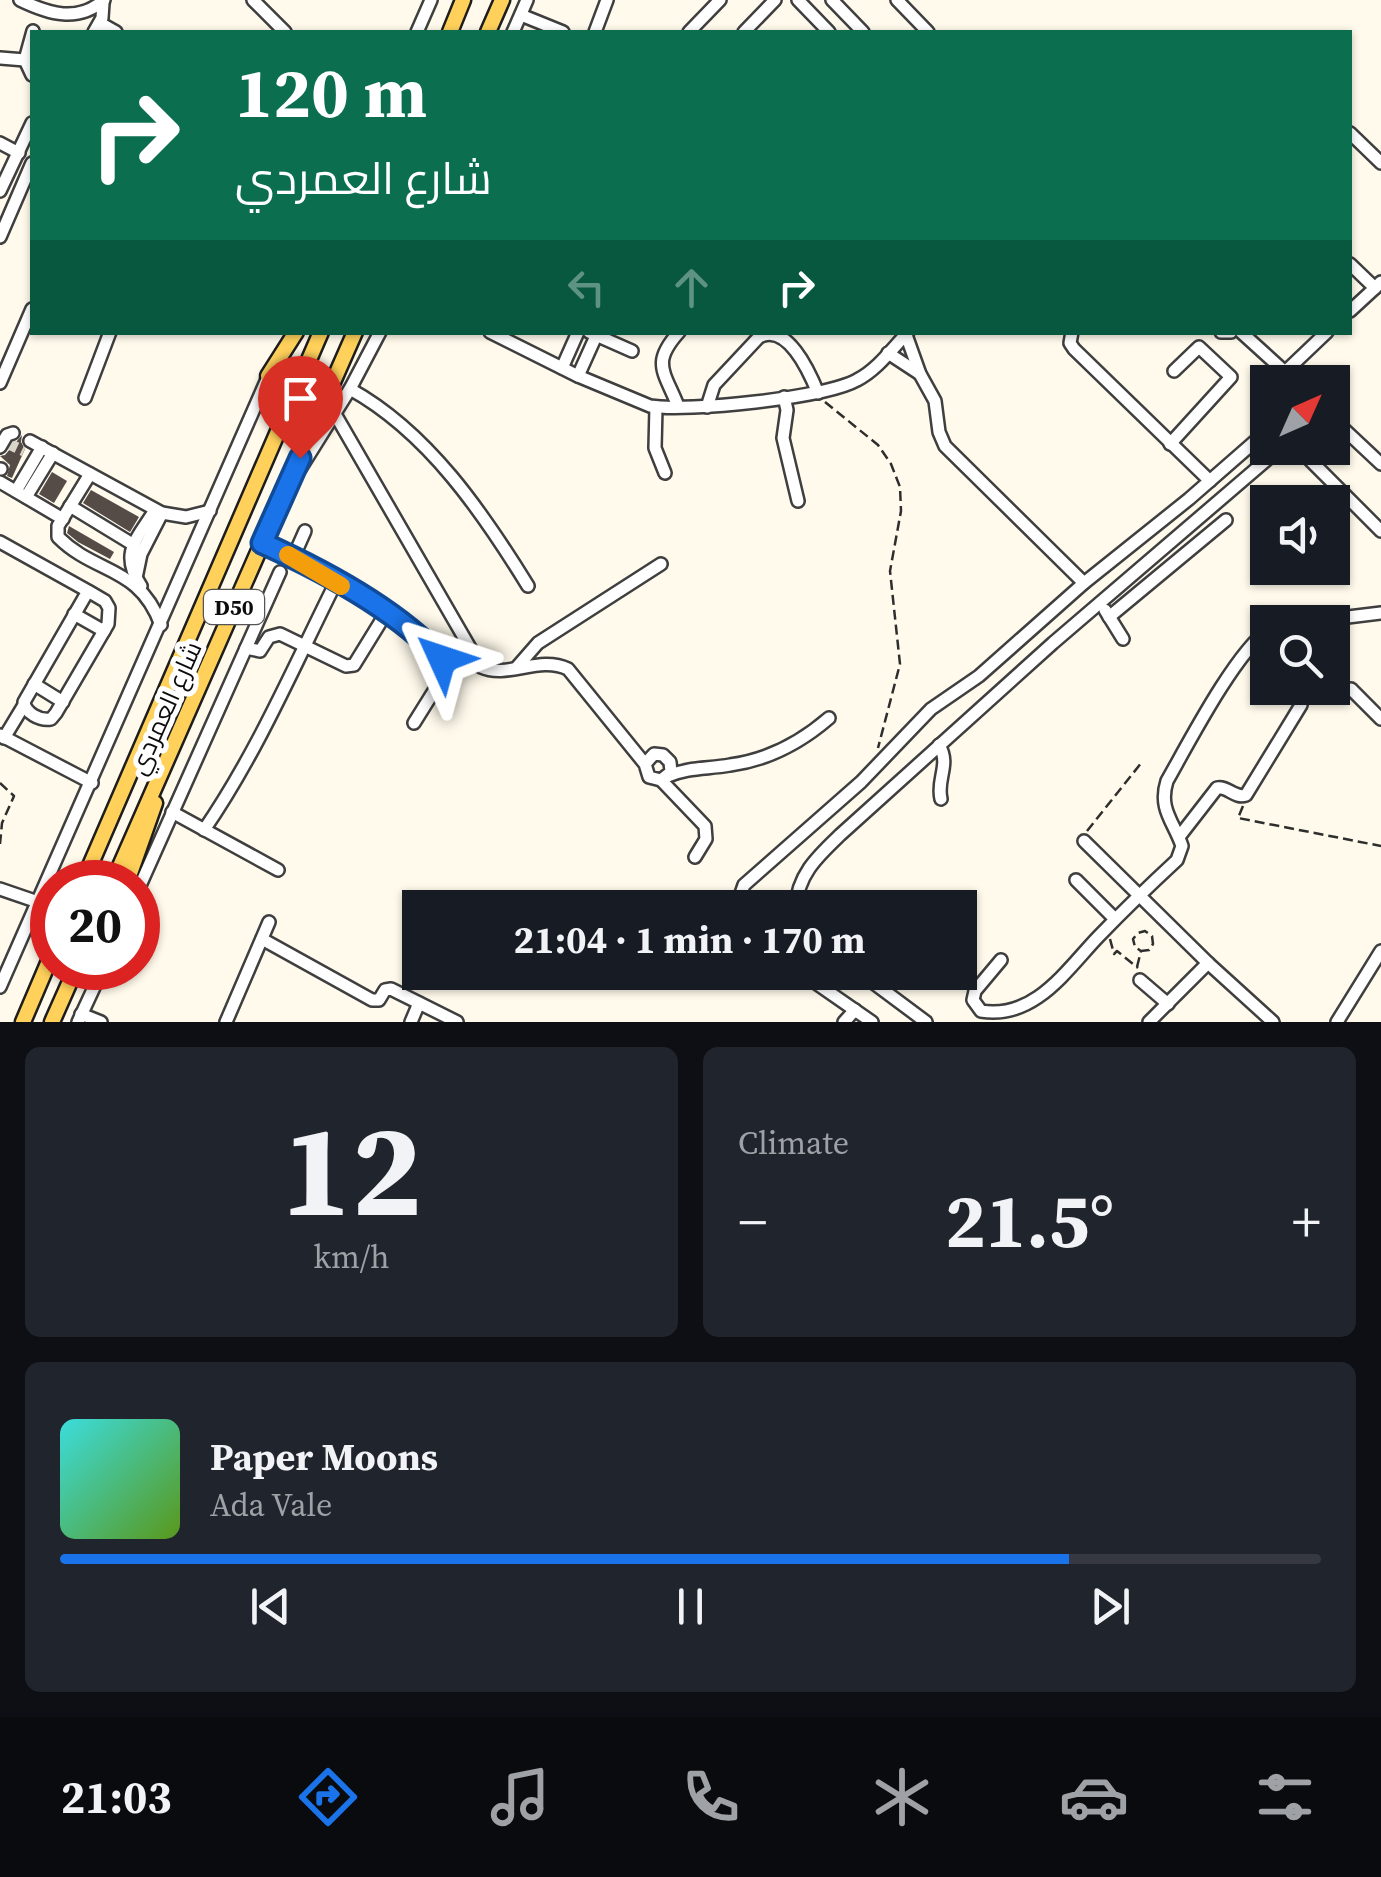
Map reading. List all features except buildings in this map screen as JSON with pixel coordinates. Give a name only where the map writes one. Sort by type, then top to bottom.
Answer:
[{"type":"main road","points":[[451,30],[464,0]]},
{"type":"main road","points":[[489,30],[502,0]]},
{"type":"main road","points":[[268,376],[294,335]]},
{"type":"main road","name":"شارع العمردي","points":[[93,860],[320,335]]},
{"type":"main road","name":"شارع العمردي","points":[[123,860],[354,335]]},
{"type":"main road","points":[[135,860],[152,815],[159,777]]},
{"type":"main road","points":[[23,1022],[37,990]]},
{"type":"main road","points":[[52,1022],[66,990]]},
{"type":"street","points":[[20,0],[63,15],[91,10],[104,1]]},
{"type":"street","points":[[253,0],[283,30]]},
{"type":"street","points":[[418,30],[431,0]]},
{"type":"street","points":[[514,30],[527,0]]},
{"type":"street","points":[[595,30],[607,0]]},
{"type":"street","points":[[698,0],[717,3]]},
{"type":"street","points":[[746,30],[776,0]]},
{"type":"street","points":[[798,0],[827,30]]},
{"type":"street","points":[[832,0],[861,30]]},
{"type":"street","points":[[897,0],[924,30]]},
{"type":"street","points":[[98,28],[104,1]]},
{"type":"street","points":[[691,30],[717,3]]},
{"type":"street","points":[[520,15],[558,30]]},
{"type":"street","points":[[30,42],[25,60],[30,71]]},
{"type":"street","points":[[0,58],[25,60]]},
{"type":"street","points":[[0,191],[30,128]]},
{"type":"street","points":[[1352,135],[1381,164]]},
{"type":"street","points":[[0,143],[19,153]]},
{"type":"street","points":[[0,237],[30,168]]},
{"type":"street","points":[[1352,266],[1378,285],[1352,309]]},
{"type":"street","points":[[0,383],[30,314]]},
{"type":"street","points":[[85,398],[109,335]]},
{"type":"street","points":[[57,860],[286,335]]},
{"type":"street","points":[[286,489],[335,414],[378,335]]},
{"type":"street","points":[[501,335],[578,376],[656,407],[706,406],[818,393],[862,378],[904,335]]},
{"type":"street","points":[[562,368],[577,335]]},
{"type":"street","points":[[578,376],[592,335]]},
{"type":"street","points":[[594,335],[632,351]]},
{"type":"street","points":[[677,335],[661,356],[678,406]]},
{"type":"street","points":[[706,406],[714,384],[764,335]]},
{"type":"street","points":[[778,335],[807,368],[818,393]]},
{"type":"street","points":[[907,335],[920,374],[935,401],[939,432],[946,446],[1084,583]]},
{"type":"street","points":[[1070,335],[1074,349],[1210,482]]},
{"type":"street","points":[[1244,335],[1276,365]]},
{"type":"street","points":[[1292,365],[1324,335]]},
{"type":"street","points":[[1170,444],[1231,377],[1200,347],[1174,371]]},
{"type":"street","points":[[888,353],[920,374]]},
{"type":"street","points":[[350,389],[399,423],[447,473],[480,513],[528,586]]},
{"type":"street","points":[[784,397],[784,438],[798,500]]},
{"type":"street","points":[[656,407],[655,448],[665,473]]},
{"type":"street","points":[[335,414],[479,664],[492,671],[551,663],[568,669],[645,764],[649,776],[664,778],[768,756],[800,740],[829,718]]},
{"type":"street","points":[[1350,435],[1381,464]]},
{"type":"street","points":[[742,890],[874,769],[931,708],[979,676],[1084,583],[1250,446]]},
{"type":"street","points":[[13,481],[39,451],[158,511],[186,517],[210,511]]},
{"type":"street","points":[[799,890],[814,860],[1100,603],[1270,457],[1280,452],[1299,453],[1310,460],[1381,532]]},
{"type":"street","points":[[88,477],[57,530],[60,540],[144,592]]},
{"type":"street","points":[[0,482],[13,481],[63,519]]},
{"type":"street","points":[[70,506],[134,545]]},
{"type":"street","points":[[158,511],[134,545],[129,560],[161,624]]},
{"type":"street","points":[[136,579],[158,511]]},
{"type":"street","points":[[1108,616],[1226,520]]},
{"type":"street","points":[[293,558],[306,530]]},
{"type":"street","points":[[0,542],[88,590],[109,608],[104,631],[54,717],[47,720],[27,711],[24,705]]},
{"type":"street","points":[[262,543],[336,582],[425,641],[445,666],[444,675],[414,723]]},
{"type":"street","points":[[517,667],[538,643],[661,564]]},
{"type":"street","points":[[151,860],[280,572]]},
{"type":"street","points":[[204,830],[238,779],[336,582]]},
{"type":"street","points":[[88,590],[24,705],[2,736],[92,783]]},
{"type":"street","points":[[1100,603],[1123,639]]},
{"type":"street","points":[[246,648],[260,651],[269,637],[276,634],[346,666],[354,665],[386,613]]},
{"type":"street","points":[[1350,617],[1381,613]]},
{"type":"street","points":[[74,614],[104,631]]},
{"type":"street","points":[[1001,960],[975,991],[973,1000],[981,1011],[1002,1010],[1040,996],[1061,980],[1180,856],[1182,846],[1164,805],[1168,781],[1250,649]]},
{"type":"street","points":[[34,684],[63,702]]},
{"type":"street","points":[[1351,689],[1381,719]]},
{"type":"street","points":[[1179,837],[1217,788],[1246,795],[1300,705]]},
{"type":"street","points":[[940,745],[946,766],[939,785],[941,799]]},
{"type":"street","points":[[645,764],[654,754],[697,768]]},
{"type":"street","points":[[664,778],[672,766],[667,757]]},
{"type":"street","points":[[664,778],[705,826],[706,839],[694,857]]},
{"type":"street","points":[[172,812],[278,870]]},
{"type":"street","points":[[1084,841],[1273,1022]]},
{"type":"street","points":[[1076,880],[1111,924]]},
{"type":"street","points":[[0,889],[30,899]]},
{"type":"street","points":[[0,987],[30,920]]},
{"type":"street","points":[[226,1022],[269,922]]},
{"type":"street","points":[[262,938],[372,1000],[379,1000],[389,989],[457,1022]]},
{"type":"street","points":[[1338,1022],[1381,951]]},
{"type":"street","points":[[1149,1022],[1208,963]]},
{"type":"street","points":[[1139,974],[1168,1004]]},
{"type":"street","points":[[92,990],[79,1018],[101,1022]]},
{"type":"street","points":[[826,990],[872,1022]]},
{"type":"street","points":[[883,990],[926,1022]]},
{"type":"street","points":[[411,1022],[419,1003]]},
{"type":"street","points":[[844,1022],[855,1010]]},
{"type":"path","points":[[818,393],[838,416],[878,445],[900,488],[901,511],[890,571],[900,664],[874,769]]},
{"type":"path","points":[[1084,841],[1081,838],[1142,762]]},
{"type":"path","points":[[0,783],[14,796],[2,823],[0,844]]},
{"type":"path","points":[[1246,795],[1238,818],[1381,846]]},
{"type":"path","points":[[1111,924],[1114,954],[1117,951],[1139,974]]},
{"type":"path","points":[[1145,931],[1152,936],[1153,944],[1141,952],[1134,947],[1133,939],[1145,931]]},
{"type":"path","points":[[1139,974],[1141,952]]},
{"type":"tunnel","points":[[7,443],[24,451]]},
{"type":"slow traffic","points":[[288,555],[341,586]]},
{"type":"route","points":[[300,458],[262,543],[306,564],[401,622],[442,659]]}]
